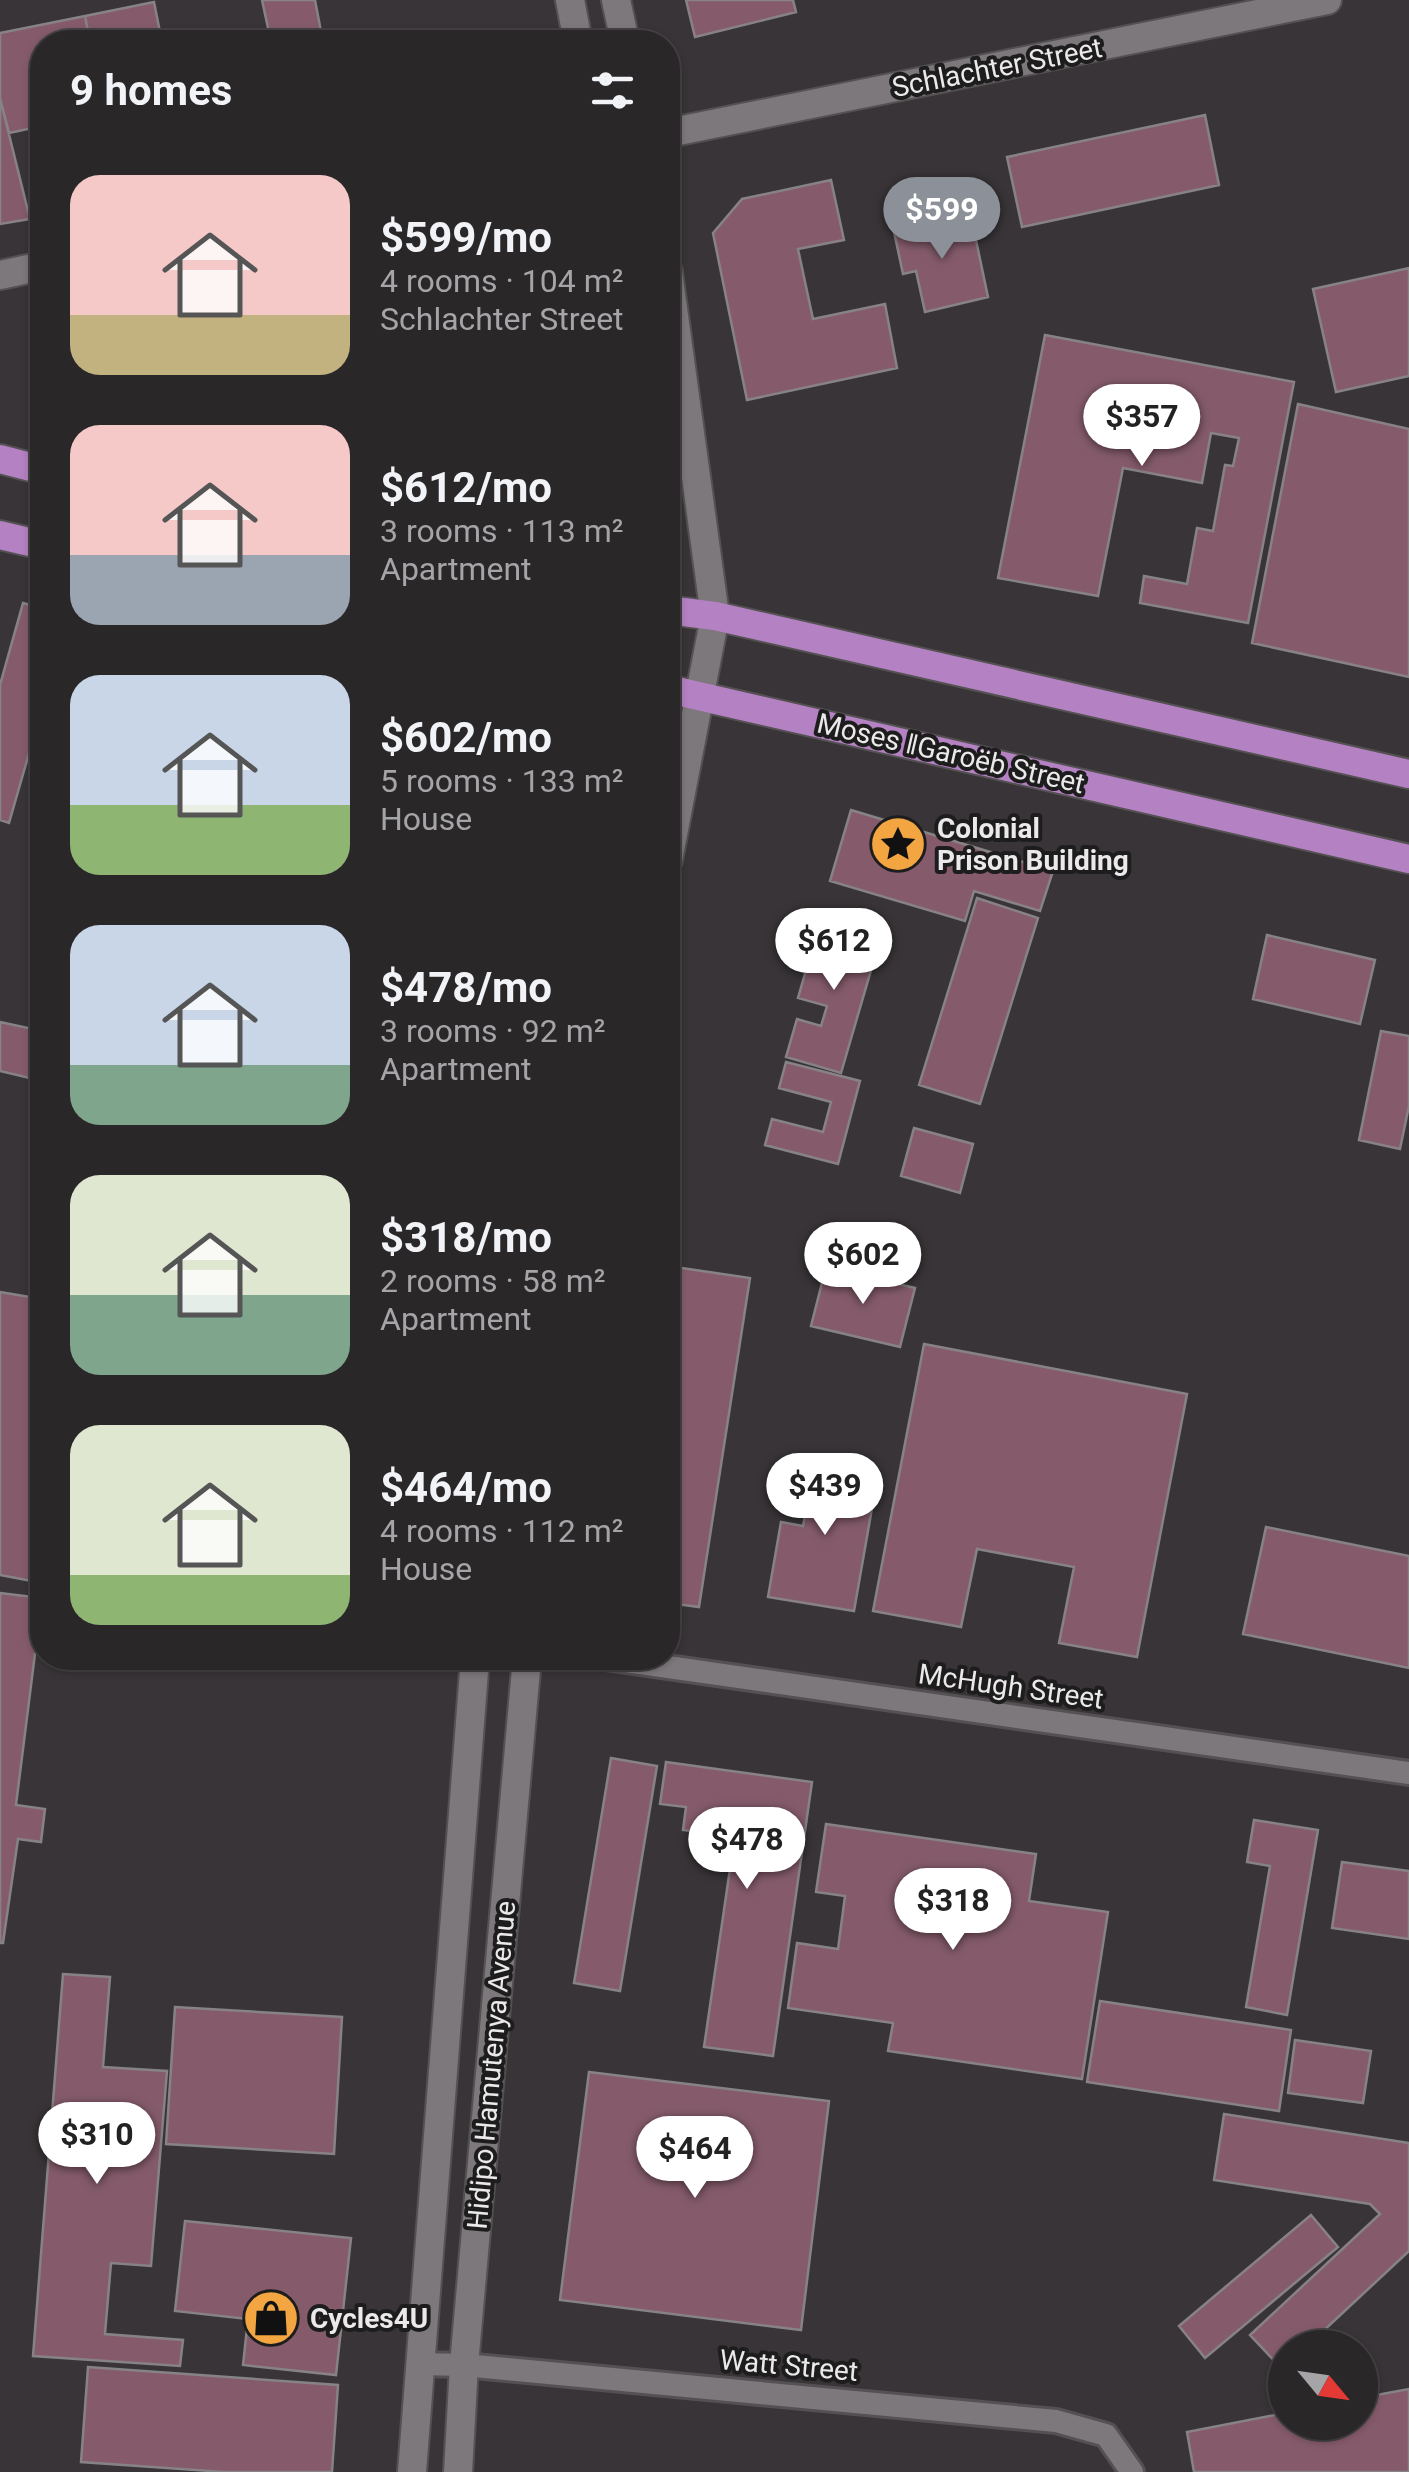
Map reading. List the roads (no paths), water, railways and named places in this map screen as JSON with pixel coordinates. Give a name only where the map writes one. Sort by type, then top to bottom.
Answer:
[{"type":"main road","points":[[0,459],[30,467]]},
{"type":"main road","points":[[0,535],[30,541]]},
{"type":"main road","points":[[680,612],[716,616],[1409,774]]},
{"type":"main road","name":"Moses ǁGaroëb Street","points":[[680,691],[1409,859]]},
{"type":"street","points":[[570,0],[576,30]]},
{"type":"street","points":[[616,0],[622,30]]},
{"type":"street","name":"Schlachter Street","points":[[680,131],[1328,0]]},
{"type":"street","points":[[0,275],[30,269]]},
{"type":"street","points":[[680,358],[716,616],[680,800]]},
{"type":"street","name":"Hidipo Hamutenya Avenue","points":[[412,2472],[473,1670]]},
{"type":"street","name":"Hidipo Hamutenya Avenue","points":[[458,2472],[525,1670]]},
{"type":"lane","name":"McHugh Street","points":[[680,1669],[1409,1773]]},
{"type":"lane","name":"Watt Street","points":[[420,2364],[1056,2421],[1106,2435],[1132,2472]]},
{"type":"place","name":"Colonial Prison Building","points":[[898,844]]},
{"type":"place","name":"Cycles4U","points":[[271,2318]]}]
